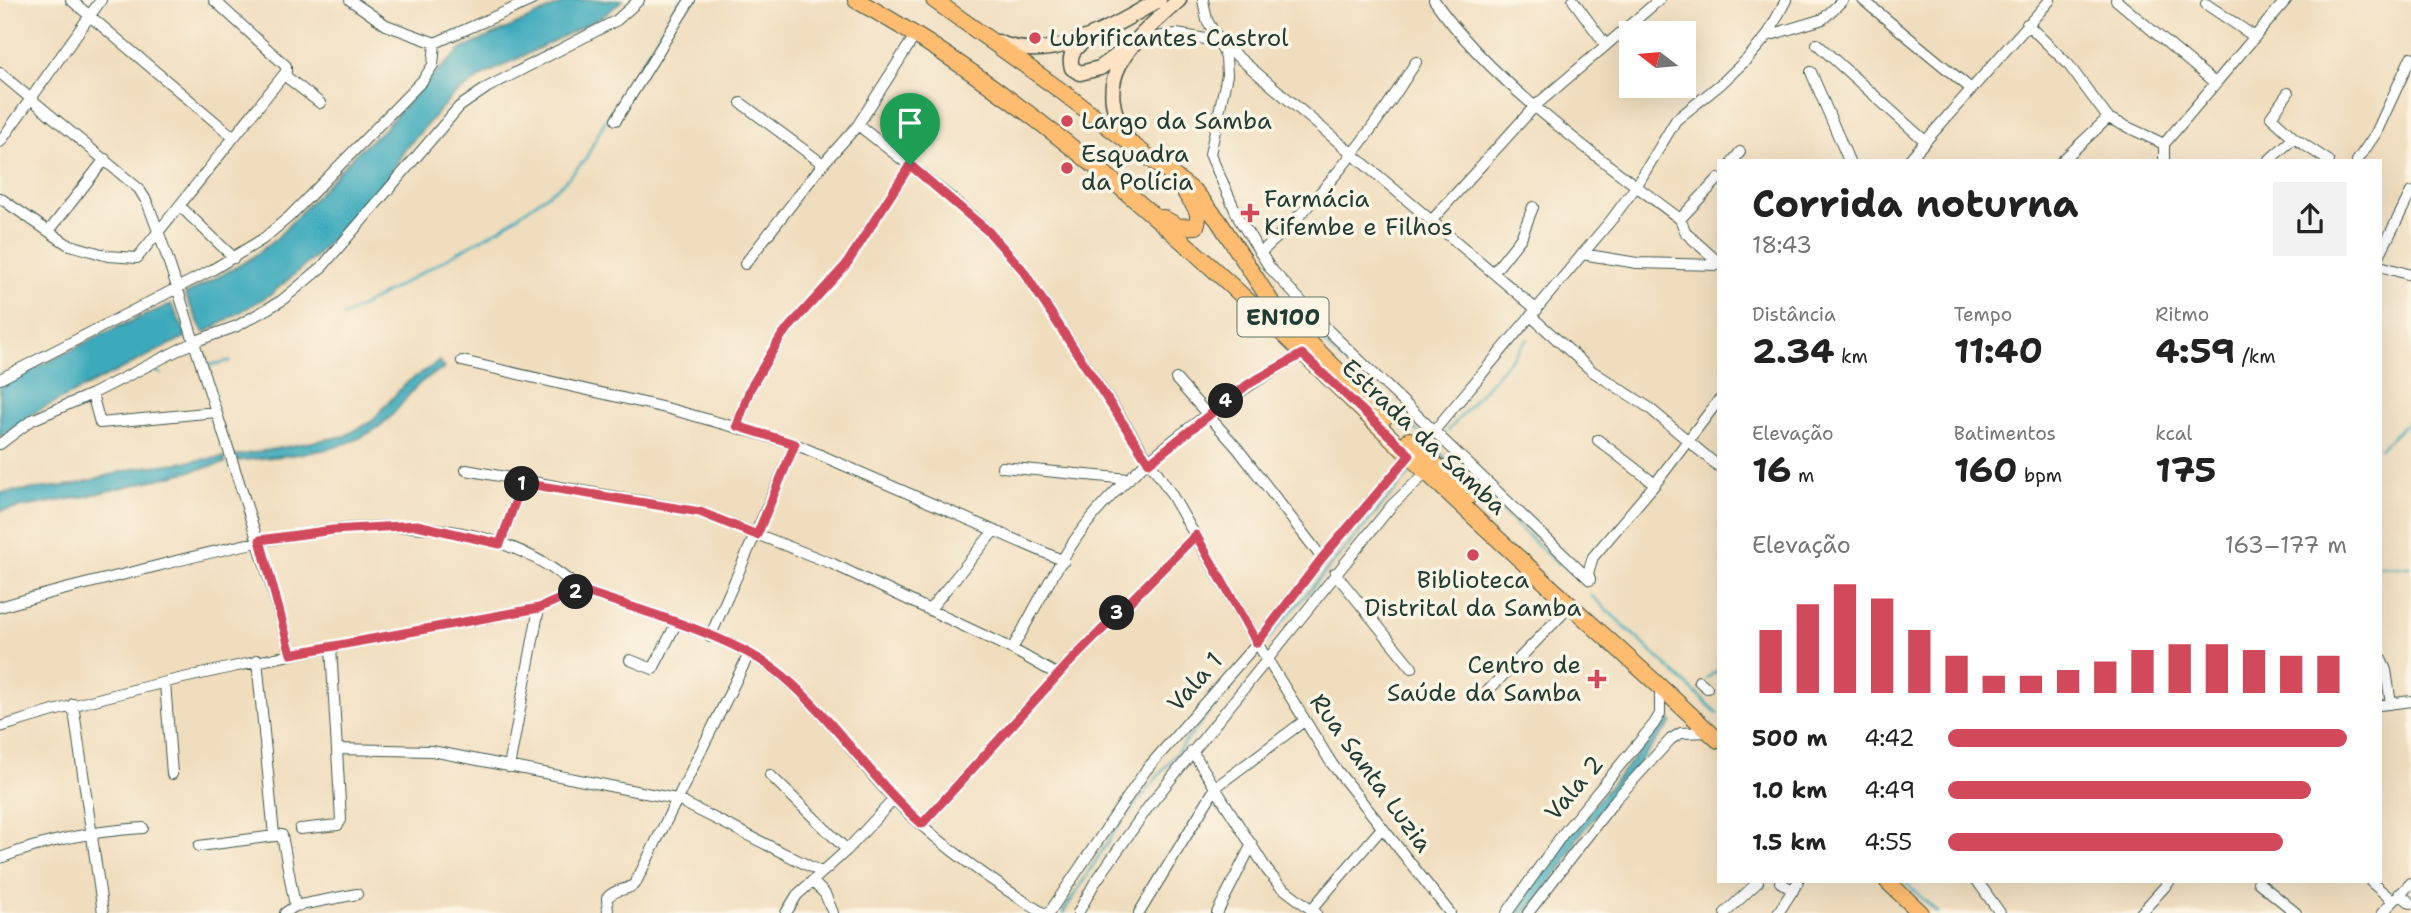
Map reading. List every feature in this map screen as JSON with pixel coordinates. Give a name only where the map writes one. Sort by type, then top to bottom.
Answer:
[{"type":"main road","name":"Estrada da Samba","points":[[856,0],[916,34],[1022,110],[1137,203],[1660,688],[1715,734]]},
{"type":"main road","points":[[871,0],[895,22]]},
{"type":"main road","name":"Estrada da Samba","points":[[934,0],[1165,168],[1209,208],[1266,298],[1287,322],[1715,734]]},
{"type":"main road","points":[[985,36],[1010,47],[1037,51],[1061,47],[1159,0]]},
{"type":"main road","points":[[1131,143],[1116,117],[1111,88],[1118,65],[1138,40],[1179,0]]},
{"type":"main road","points":[[1115,23],[1074,50],[1072,68],[1080,73],[1091,72],[1138,40]]},
{"type":"main road","points":[[1137,203],[1179,226],[1196,226],[1198,209],[1165,168]]},
{"type":"main road","points":[[1875,883],[1906,913]]},
{"type":"main road","points":[[1889,883],[1921,913]]},
{"type":"street","points":[[71,0],[232,136]]},
{"type":"street","points":[[0,142],[101,0]]},
{"type":"street","points":[[0,198],[74,247],[132,260],[181,207],[232,136],[284,75],[286,66],[215,0]]},
{"type":"street","points":[[350,0],[386,25],[435,43],[532,0]]},
{"type":"street","points":[[0,444],[21,426],[92,394],[195,339],[237,326],[281,300],[322,267],[459,107],[488,87],[617,20],[639,0]]},
{"type":"street","points":[[616,120],[690,0]]},
{"type":"street","name":"Estrada da Samba","points":[[1203,0],[1207,20],[1226,58],[1227,75],[1210,154],[1239,219],[1260,253],[1305,307],[1590,580],[1588,573],[1593,556]]},
{"type":"street","points":[[1434,0],[1466,43],[1535,106],[1680,219],[1686,233],[1717,262]]},
{"type":"street","points":[[1573,0],[1605,44]]},
{"type":"street","points":[[1432,220],[1535,106],[1659,0]]},
{"type":"street","points":[[1433,432],[1535,313],[1637,185],[1676,120],[1722,83],[1767,36],[1786,0]]},
{"type":"street","points":[[1767,36],[1823,19],[1843,0]]},
{"type":"street","points":[[1863,0],[1970,88]]},
{"type":"street","points":[[1910,159],[2050,0]]},
{"type":"street","points":[[2116,0],[2216,84]]},
{"type":"street","points":[[2164,159],[2164,144],[2286,0]]},
{"type":"street","points":[[2206,4],[2255,37]]},
{"type":"street","points":[[2027,24],[2067,64],[2108,118],[2164,144]]},
{"type":"street","points":[[744,264],[823,164],[859,125],[916,34]]},
{"type":"street","points":[[1138,40],[1176,34],[1219,41],[1494,272],[1607,383],[1648,407],[1717,465]]},
{"type":"street","points":[[0,379],[178,292],[234,258],[290,216],[423,80],[433,65],[435,43]]},
{"type":"street","points":[[1817,44],[1925,141]]},
{"type":"street","points":[[2358,159],[2376,133],[2410,61]]},
{"type":"street","points":[[1260,253],[1301,214],[1353,153],[1416,62]]},
{"type":"street","points":[[1811,72],[1848,159]]},
{"type":"street","points":[[0,73],[139,189],[159,231],[195,339],[216,412],[260,540],[291,654]]},
{"type":"street","points":[[284,75],[320,103]]},
{"type":"street","points":[[2288,93],[2271,117],[2294,138],[2326,159]]},
{"type":"street","points":[[741,103],[823,164]]},
{"type":"street","points":[[2064,159],[2108,118]]},
{"type":"street","name":"Rua Santa Luzia","points":[[859,125],[989,232],[1022,269],[1196,535],[1258,645],[1332,764],[1450,913]]},
{"type":"street","points":[[2270,159],[2294,138]]},
{"type":"street","points":[[1735,159],[1740,152]]},
{"type":"street","points":[[49,231],[105,159]]},
{"type":"street","points":[[737,426],[750,389],[782,335],[846,265],[910,165]]},
{"type":"street","points":[[1680,219],[1717,180]]},
{"type":"street","points":[[2382,250],[2411,192]]},
{"type":"street","points":[[181,207],[234,258]]},
{"type":"street","points":[[1494,272],[1521,238],[1533,207]]},
{"type":"street","points":[[1582,254],[1637,263],[1717,263]]},
{"type":"street","points":[[2382,267],[2411,275]]},
{"type":"street","points":[[1012,649],[1079,535],[1129,479],[1247,385],[1302,354]]},
{"type":"street","points":[[462,361],[737,426],[795,444],[1063,561]]},
{"type":"street","points":[[1176,379],[1322,558]]},
{"type":"street","points":[[92,394],[100,423],[216,412]]},
{"type":"street","points":[[1566,556],[1575,559],[1593,556],[1655,484],[1717,402]]},
{"type":"street","points":[[1598,440],[1655,484]]},
{"type":"street","points":[[710,637],[795,444]]},
{"type":"street","name":"Vala 1","points":[[1046,913],[1146,770],[1258,645],[1322,558],[1410,455]]},
{"type":"street","points":[[1003,467],[1129,479]]},
{"type":"street","points":[[466,470],[522,483],[700,512],[833,564],[1012,649],[1058,675]]},
{"type":"street","name":"Vala 1","points":[[1078,913],[1094,884],[1192,751],[1392,505],[1427,472]]},
{"type":"street","points":[[500,544],[522,483]]},
{"type":"street","points":[[0,607],[260,540],[333,530],[417,525],[500,544],[543,562],[580,590],[710,637],[749,654],[781,675],[803,695],[894,799],[984,873],[1046,913]]},
{"type":"street","points":[[930,609],[993,532]]},
{"type":"street","points":[[922,824],[1058,675],[1196,535]]},
{"type":"street","points":[[1335,573],[1412,668]]},
{"type":"street","points":[[0,727],[73,704],[257,660],[539,608],[580,590]]},
{"type":"street","points":[[1481,698],[1571,605]]},
{"type":"street","points":[[509,767],[539,608]]},
{"type":"street","points":[[629,660],[653,669],[676,624]]},
{"type":"street","points":[[300,830],[341,823],[331,647]]},
{"type":"street","points":[[608,913],[607,898],[613,890],[633,886],[636,882],[749,654]]},
{"type":"street","points":[[257,660],[274,835]]},
{"type":"street","points":[[2382,661],[2386,670],[2386,705],[2411,701]]},
{"type":"street","points":[[165,683],[172,774]]},
{"type":"street","name":"Vala 2","points":[[1507,913],[1562,835],[1654,724],[1660,714],[1660,688]]},
{"type":"street","points":[[73,704],[103,913]]},
{"type":"street","points":[[1139,913],[1216,787],[1304,721]]},
{"type":"street","name":"Vala 2","points":[[1528,913],[1616,799],[1671,739],[1681,733],[1715,734]]},
{"type":"street","points":[[338,749],[410,748],[676,799],[821,872]]},
{"type":"street","points":[[1192,751],[1279,885],[1313,912],[1382,828]]},
{"type":"street","points":[[770,775],[847,850]]},
{"type":"street","points":[[786,913],[797,895],[847,850],[894,799]]},
{"type":"street","points":[[0,858],[27,848],[91,832],[143,828]]},
{"type":"street","points":[[199,846],[274,835],[284,838],[295,906]]},
{"type":"street","points":[[1217,913],[1252,844]]},
{"type":"street","points":[[812,881],[825,894],[832,913]]},
{"type":"street","points":[[1725,913],[1757,883]]},
{"type":"street","points":[[1979,883],[2000,913]]},
{"type":"street","points":[[2141,913],[2168,883]]},
{"type":"street","points":[[2259,883],[2296,913]]},
{"type":"street","points":[[2373,883],[2396,898],[2411,903]]},
{"type":"street","points":[[2382,913],[2411,883]]},
{"type":"street","points":[[1779,913],[1796,886]]},
{"type":"street","points":[[285,913],[295,906],[357,894]]},
{"type":"water","points":[[570,0],[623,0],[602,17],[484,75],[451,97],[405,149],[388,177],[315,257],[271,294],[204,333],[185,295],[249,260],[277,238],[355,154],[382,131],[426,82],[462,49]]},
{"type":"water","points":[[171,304],[187,336],[39,410],[0,437],[0,386],[107,332]]},
{"type":"water","points":[[440,361],[444,369],[422,381],[390,417],[366,435],[312,452],[237,461],[235,456],[345,436],[371,422],[406,383]]},
{"type":"water","points":[[224,457],[225,463],[87,496],[0,511],[0,493],[73,485],[136,468]]},
{"type":"water","points":[[1668,719],[1672,722],[1578,837],[1564,864],[1527,913],[1512,913],[1571,831]]},
{"type":"waterway","points":[[343,317],[501,228],[562,184],[585,160],[601,128],[680,0]]},
{"type":"waterway","points":[[1262,272],[1273,290],[1309,329],[1558,564]]},
{"type":"waterway","points":[[1448,431],[1528,339]]},
{"type":"waterway","points":[[210,365],[230,361]]},
{"type":"waterway","points":[[152,369],[161,374]]},
{"type":"waterway","points":[[2382,446],[2411,419]]},
{"type":"waterway","points":[[1262,646],[1414,468]]},
{"type":"waterway","points":[[2382,566],[2411,567]]},
{"type":"waterway","points":[[1591,595],[1717,713]]},
{"type":"waterway","points":[[1063,913],[1115,830],[1258,651]]},
{"type":"waterway","points":[[1707,678],[1717,671]]},
{"type":"waterway","points":[[1906,883],[1938,913]]},
{"type":"place","name":"Lubrificantes Castrol","points":[[1035,38]]},
{"type":"place","name":"Largo da Samba","points":[[1067,121]]},
{"type":"place","name":"Esquadra da Polícia","points":[[1067,168]]},
{"type":"place","name":"Farmácia Kifembe e Filhos","points":[[1250,213]]},
{"type":"place","name":"Biblioteca Distrital da Samba","points":[[1473,555]]},
{"type":"place","name":"Centro de Saúde da Samba","points":[[1597,679]]},
{"type":"route","points":[[910,165],[989,232],[1022,269],[1081,355],[1149,463],[1247,385],[1302,354],[1410,455],[1322,558],[1257,643],[1196,535],[1068,664],[922,824],[894,799],[803,695],[766,663],[710,637],[580,590],[539,608],[291,654],[260,540],[333,530],[417,525],[500,544],[522,483],[700,512],[757,535],[795,444],[737,426],[750,389],[782,335],[846,265],[910,165]]}]
